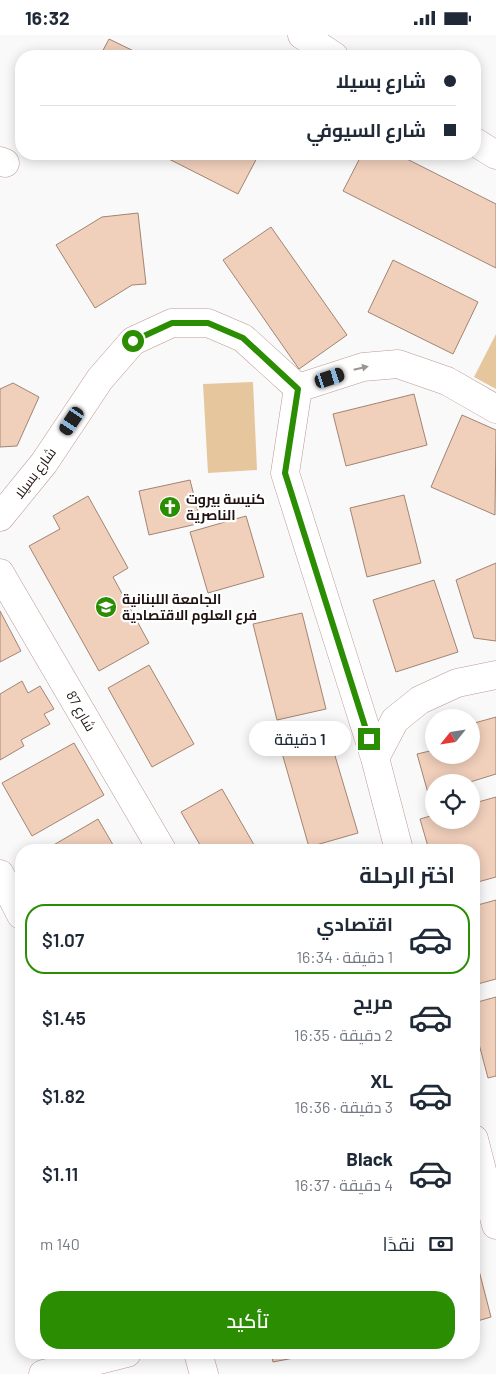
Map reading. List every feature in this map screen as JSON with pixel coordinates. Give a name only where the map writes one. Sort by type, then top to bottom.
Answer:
[{"type":"street","points":[[302,35],[325,50]]},
{"type":"street","points":[[481,146],[496,155]]},
{"type":"street","name":"شارع بسيلا","points":[[0,517],[44,463],[100,379],[133,341],[172,323],[208,323],[243,338],[298,389]]},
{"type":"street","points":[[397,844],[375,758],[285,473],[298,389],[363,367],[398,364],[447,381],[496,409]]},
{"type":"street","name":"شارع 87","points":[[0,573],[158,844]]},
{"type":"street","points":[[375,758],[396,720],[420,699],[457,683],[496,675]]},
{"type":"street","points":[[0,874],[15,903]]},
{"type":"street","points":[[480,1162],[496,1225]]},
{"type":"street","points":[[43,1374],[103,1359]]},
{"type":"street","points":[[200,1359],[204,1374]]},
{"type":"shaded area","points":[[496,334],[496,389],[474,377]]},
{"type":"shaded area","points":[[253,382],[257,470],[208,473],[203,384]]},
{"type":"building","points":[[109,39],[132,50],[103,50]]},
{"type":"building","points":[[171,160],[256,160],[238,194]]},
{"type":"building","points":[[359,160],[409,160],[496,204],[496,268],[343,191]]},
{"type":"building","points":[[138,213],[146,284],[132,285],[95,308],[56,245],[102,217]]},
{"type":"building","points":[[271,227],[347,335],[299,369],[223,260]]},
{"type":"building","points":[[393,260],[478,302],[453,354],[368,312]]},
{"type":"building","points":[[13,383],[39,397],[17,446],[0,447],[0,389]]},
{"type":"building","points":[[414,394],[427,445],[346,466],[333,414]]},
{"type":"building","points":[[462,415],[496,430],[495,515],[431,487]]},
{"type":"building","name":"كنيسة بيروت الناصرية","points":[[190,480],[201,523],[149,535],[139,491]]},
{"type":"building","points":[[404,495],[421,563],[367,577],[350,508]]},
{"type":"building","points":[[88,496],[128,568],[113,577],[149,643],[99,671],[29,546],[60,529],[53,516]]},
{"type":"building","points":[[246,516],[264,577],[208,593],[190,532]]},
{"type":"building","points":[[496,563],[496,641],[474,638],[456,580]]},
{"type":"building","points":[[434,580],[458,652],[396,672],[373,600]]},
{"type":"building","points":[[0,611],[21,651],[0,662]]},
{"type":"building","points":[[302,613],[326,709],[277,720],[253,624]]},
{"type":"building","points":[[149,665],[194,744],[152,767],[108,688]]},
{"type":"building","points":[[22,681],[28,693],[40,686],[54,709],[44,714],[50,724],[21,740],[24,746],[0,760],[0,694]]},
{"type":"building","points":[[496,717],[496,774],[480,779],[480,774],[425,774],[425,782],[417,754],[425,752],[425,764],[480,764],[480,721]]},
{"type":"building","points":[[330,739],[358,833],[320,844],[308,844],[282,753]]},
{"type":"building","points":[[74,743],[104,795],[32,836],[2,783]]},
{"type":"building","points":[[222,789],[254,844],[200,844],[181,812]]},
{"type":"building","points":[[496,797],[496,877],[480,881],[480,844],[427,844],[420,819],[425,818],[425,829],[480,829],[480,801]]},
{"type":"building","points":[[98,819],[113,844],[55,844]]},
{"type":"building","points":[[496,900],[496,979],[480,983],[480,904]]},
{"type":"building","points":[[496,997],[496,1076],[488,1078],[480,1048],[480,1001]]},
{"type":"building","points":[[480,1274],[491,1317],[480,1320]]},
{"type":"building","points":[[272,1359],[288,1359],[273,1362]]},
{"type":"place","name":"كنيسة بيروت الناصرية","points":[[170,507]]},
{"type":"place","name":"الجامعة اللبنانية فرع العلوم الاقتصادية","points":[[106,607]]},
{"type":"route","points":[[133,341],[172,323],[208,323],[243,338],[298,389],[285,473],[369,739]]}]
